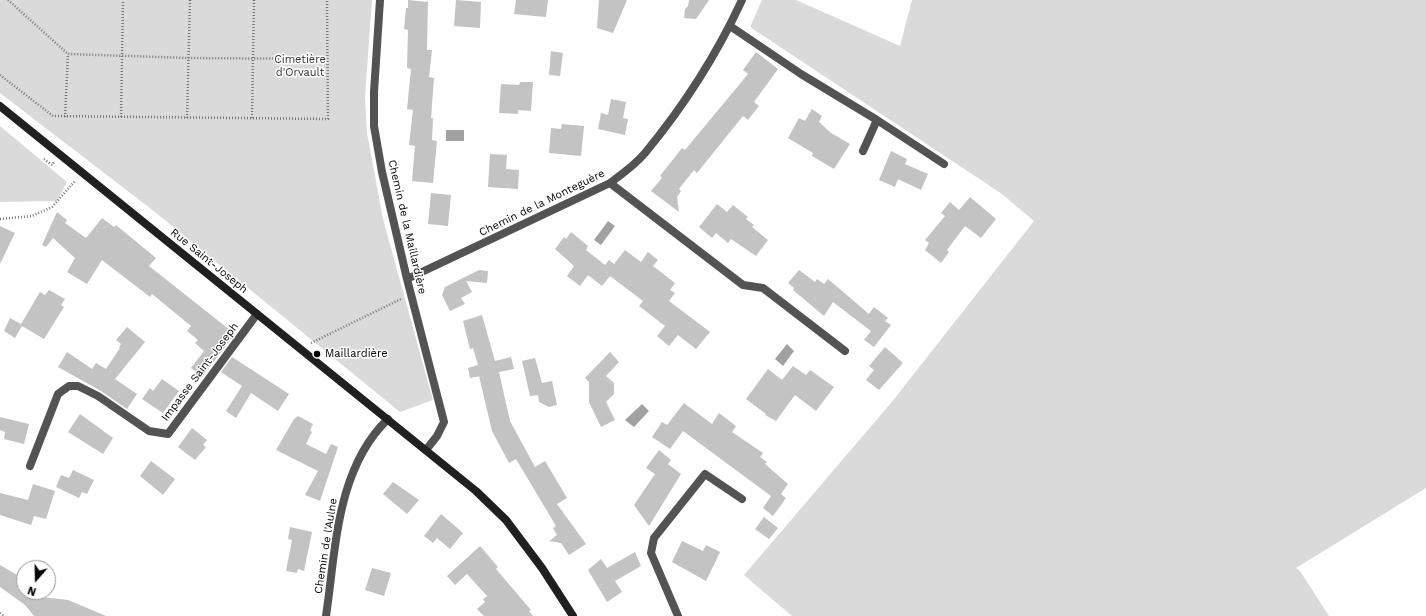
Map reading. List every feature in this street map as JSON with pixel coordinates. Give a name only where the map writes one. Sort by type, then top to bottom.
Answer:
[{"type":"main road","name":"Rue Saint-Joseph","points":[[0,106],[476,491],[506,520],[542,568],[573,616]]},
{"type":"street","name":"Chemin de la Maillardière","points":[[380,0],[374,92],[374,126],[382,172],[407,279],[444,422],[437,436],[426,450]]},
{"type":"street","name":"Chemin de la Monteguère","points":[[407,279],[610,183],[644,154],[689,92],[730,26],[742,0]]},
{"type":"street","points":[[730,26],[801,74],[877,120],[944,164]]},
{"type":"street","points":[[863,151],[877,120]]},
{"type":"street","points":[[610,183],[743,285],[763,288],[845,351]]},
{"type":"street","name":"Impasse Saint-Joseph","points":[[30,466],[58,394],[69,386],[78,386],[98,396],[149,431],[168,434],[257,314]]},
{"type":"street","name":"Chemin de l'Aulne","points":[[326,616],[343,498],[353,471],[367,444],[388,419]]},
{"type":"street","points":[[678,616],[651,553],[654,538],[705,474],[742,499]]},
{"type":"path","points":[[8,0],[68,54],[188,58],[328,59]]},
{"type":"path","points":[[121,117],[123,0]]},
{"type":"path","points":[[187,118],[190,0]]},
{"type":"path","points":[[252,118],[254,0]]},
{"type":"path","points":[[0,75],[53,116],[328,119],[327,0]]},
{"type":"path","points":[[65,116],[68,54]]},
{"type":"path","points":[[0,219],[32,216],[52,207],[82,173]]},
{"type":"path","points":[[310,343],[412,294]]},
{"type":"path","points":[[0,613],[4,616]]},
{"type":"green space","name":"Cimetière d'Orvault","points":[[0,0],[372,0],[365,97],[367,133],[383,219],[433,400],[400,412],[155,212],[0,93]]},
{"type":"green space","points":[[762,0],[796,0],[900,46],[912,0],[1426,0],[1426,488],[1296,568],[1300,571],[1329,616],[792,616],[744,575],[891,403],[1034,221],[1002,194],[750,27]]},
{"type":"green space","points":[[0,126],[67,182],[57,201],[0,202]]},
{"type":"shaded area","points":[[446,130],[464,130],[464,141],[446,141]]},
{"type":"shaded area","points":[[608,221],[615,226],[601,245],[594,240]]},
{"type":"shaded area","points":[[787,344],[794,351],[783,366],[775,359]]},
{"type":"shaded area","points":[[642,404],[649,411],[634,427],[625,420]]},
{"type":"building","points":[[408,0],[428,2],[427,50],[432,50],[429,77],[434,78],[431,118],[433,118],[432,140],[437,141],[433,183],[412,181],[415,146],[409,145],[413,110],[407,109],[411,69],[407,68],[408,30],[404,29]]},
{"type":"building","points":[[456,0],[481,2],[480,28],[454,26]]},
{"type":"building","points":[[516,0],[548,0],[546,17],[514,14]]},
{"type":"building","points":[[599,0],[627,0],[613,33],[597,28]]},
{"type":"building","points":[[689,0],[709,0],[696,19],[684,18],[685,9],[688,6]]},
{"type":"building","points":[[551,51],[563,53],[560,76],[549,75]]},
{"type":"building","points":[[756,52],[778,69],[754,102],[759,106],[748,120],[743,116],[697,173],[694,170],[679,189],[681,191],[677,197],[679,212],[651,191],[662,178],[660,176],[682,148],[685,150],[748,74],[743,70]]},
{"type":"building","points":[[520,82],[533,82],[531,111],[518,110],[518,114],[499,113],[501,84],[519,85]]},
{"type":"building","points":[[611,99],[626,102],[623,118],[628,119],[625,135],[598,129],[601,113],[608,115]]},
{"type":"building","points":[[812,109],[822,116],[819,122],[831,133],[850,144],[834,169],[812,156],[813,153],[788,138],[799,118],[805,121]]},
{"type":"building","points":[[562,124],[584,126],[581,156],[549,153],[551,128],[561,129]]},
{"type":"building","points":[[891,151],[907,159],[905,164],[928,174],[921,190],[898,179],[895,187],[879,180]]},
{"type":"building","points":[[490,154],[507,155],[506,169],[519,170],[518,189],[488,187]]},
{"type":"building","points":[[431,193],[451,195],[448,226],[428,224]]},
{"type":"building","points":[[970,197],[996,219],[981,238],[965,226],[947,250],[949,252],[941,263],[925,250],[929,243],[925,240],[945,216],[941,213],[950,202],[959,210]]},
{"type":"building","points":[[717,204],[727,212],[733,205],[748,217],[746,219],[754,225],[752,227],[768,240],[756,256],[731,239],[728,243],[716,233],[712,238],[699,227]]},
{"type":"building","points":[[57,212],[67,220],[65,223],[86,238],[102,218],[114,227],[116,225],[156,258],[149,266],[235,334],[202,377],[191,368],[204,351],[195,343],[198,340],[187,331],[191,326],[152,294],[150,297],[102,260],[87,284],[67,272],[75,258],[53,238],[46,247],[42,245]]},
{"type":"building","points":[[0,226],[15,233],[0,264]]},
{"type":"building","points":[[571,232],[588,246],[586,250],[605,265],[609,260],[614,264],[625,250],[641,262],[648,252],[658,260],[653,266],[675,283],[670,290],[675,293],[669,301],[710,332],[696,349],[678,335],[669,346],[657,336],[665,326],[639,306],[643,301],[610,276],[602,286],[588,275],[580,286],[567,276],[574,266],[555,249],[564,237],[566,239]]},
{"type":"building","points":[[479,270],[488,271],[487,283],[466,281],[472,292],[461,298],[465,304],[450,311],[442,295],[445,287]]},
{"type":"building","points":[[799,270],[815,282],[817,279],[824,284],[828,279],[869,314],[874,307],[888,318],[885,321],[891,325],[874,347],[864,340],[871,331],[833,302],[824,316],[793,290],[794,288],[788,283]]},
{"type":"building","points":[[49,290],[65,299],[61,305],[64,307],[44,339],[22,326],[15,338],[4,331],[10,318],[21,324],[40,292],[45,295]]},
{"type":"building","points":[[482,315],[495,361],[511,357],[514,369],[499,372],[510,421],[535,467],[545,461],[567,498],[557,504],[586,544],[569,555],[561,543],[549,541],[557,535],[553,528],[556,526],[516,459],[509,463],[492,431],[479,376],[470,378],[468,368],[478,365],[473,348],[470,349],[463,321]]},
{"type":"building","points":[[127,327],[145,342],[115,379],[137,394],[127,409],[101,391],[58,367],[67,352],[92,369],[96,363],[106,369],[120,348],[119,347],[121,344],[116,340]]},
{"type":"building","points":[[885,347],[903,363],[879,390],[866,380],[874,370],[869,366]]},
{"type":"building","points":[[610,352],[619,362],[606,376],[614,383],[614,394],[606,402],[615,420],[601,427],[589,402],[589,382],[585,378]]},
{"type":"building","points":[[232,357],[289,394],[278,411],[251,393],[236,418],[226,411],[242,386],[221,372]]},
{"type":"building","points":[[535,358],[542,383],[552,381],[557,405],[549,407],[539,402],[538,395],[530,396],[522,361]]},
{"type":"building","points":[[793,366],[806,375],[810,370],[834,387],[816,411],[795,395],[776,421],[765,415],[766,414],[746,399],[768,369],[782,380]]},
{"type":"building","points":[[162,379],[179,391],[163,413],[142,399],[150,388],[153,391]]},
{"type":"building","points":[[684,403],[712,424],[719,413],[736,426],[732,432],[763,453],[760,457],[767,462],[765,464],[788,484],[781,494],[786,498],[773,516],[763,508],[771,496],[683,431],[670,449],[652,437],[662,422],[667,425]]},
{"type":"building","points":[[80,414],[113,438],[103,454],[68,432]]},
{"type":"building","points":[[298,416],[313,424],[310,430],[312,432],[306,444],[326,454],[331,444],[338,447],[320,501],[305,495],[318,471],[276,450],[294,419]]},
{"type":"building","points":[[0,417],[29,424],[24,444],[4,439],[5,432],[0,430]]},
{"type":"building","points":[[192,428],[207,440],[203,445],[206,447],[195,460],[178,447]]},
{"type":"building","points":[[659,450],[671,460],[668,464],[681,474],[649,526],[634,505],[655,474],[646,468]]},
{"type":"building","points":[[151,461],[175,479],[163,495],[140,476]]},
{"type":"building","points":[[73,470],[94,480],[87,494],[82,492],[79,498],[56,487],[61,475],[69,478]]},
{"type":"building","points":[[393,482],[419,500],[407,514],[383,494]]},
{"type":"building","points":[[33,484],[55,491],[46,519],[34,516],[31,525],[0,515],[0,493],[28,500]]},
{"type":"building","points":[[441,514],[463,533],[450,549],[437,538],[433,543],[424,536]]},
{"type":"building","points":[[764,517],[778,528],[769,539],[755,529]]},
{"type":"building","points":[[290,527],[312,532],[304,571],[298,569],[297,573],[286,571],[292,540],[288,539]]},
{"type":"building","points":[[682,541],[703,551],[706,545],[720,552],[706,581],[672,562]]},
{"type":"building","points":[[480,546],[498,567],[496,569],[531,610],[529,611],[533,616],[484,616],[477,609],[485,602],[483,599],[487,596],[467,574],[455,585],[447,576]]},
{"type":"building","points":[[635,552],[641,566],[615,581],[622,592],[607,602],[588,570],[601,559],[607,568]]},
{"type":"building","points":[[0,565],[16,574],[16,599],[0,587]]},
{"type":"building","points":[[372,568],[391,573],[384,596],[365,590]]},
{"type":"building","points":[[56,599],[68,600],[106,616],[34,616],[25,605],[18,600],[56,600]]},
{"type":"place","name":"Maillardière","points":[[317,354]]}]
